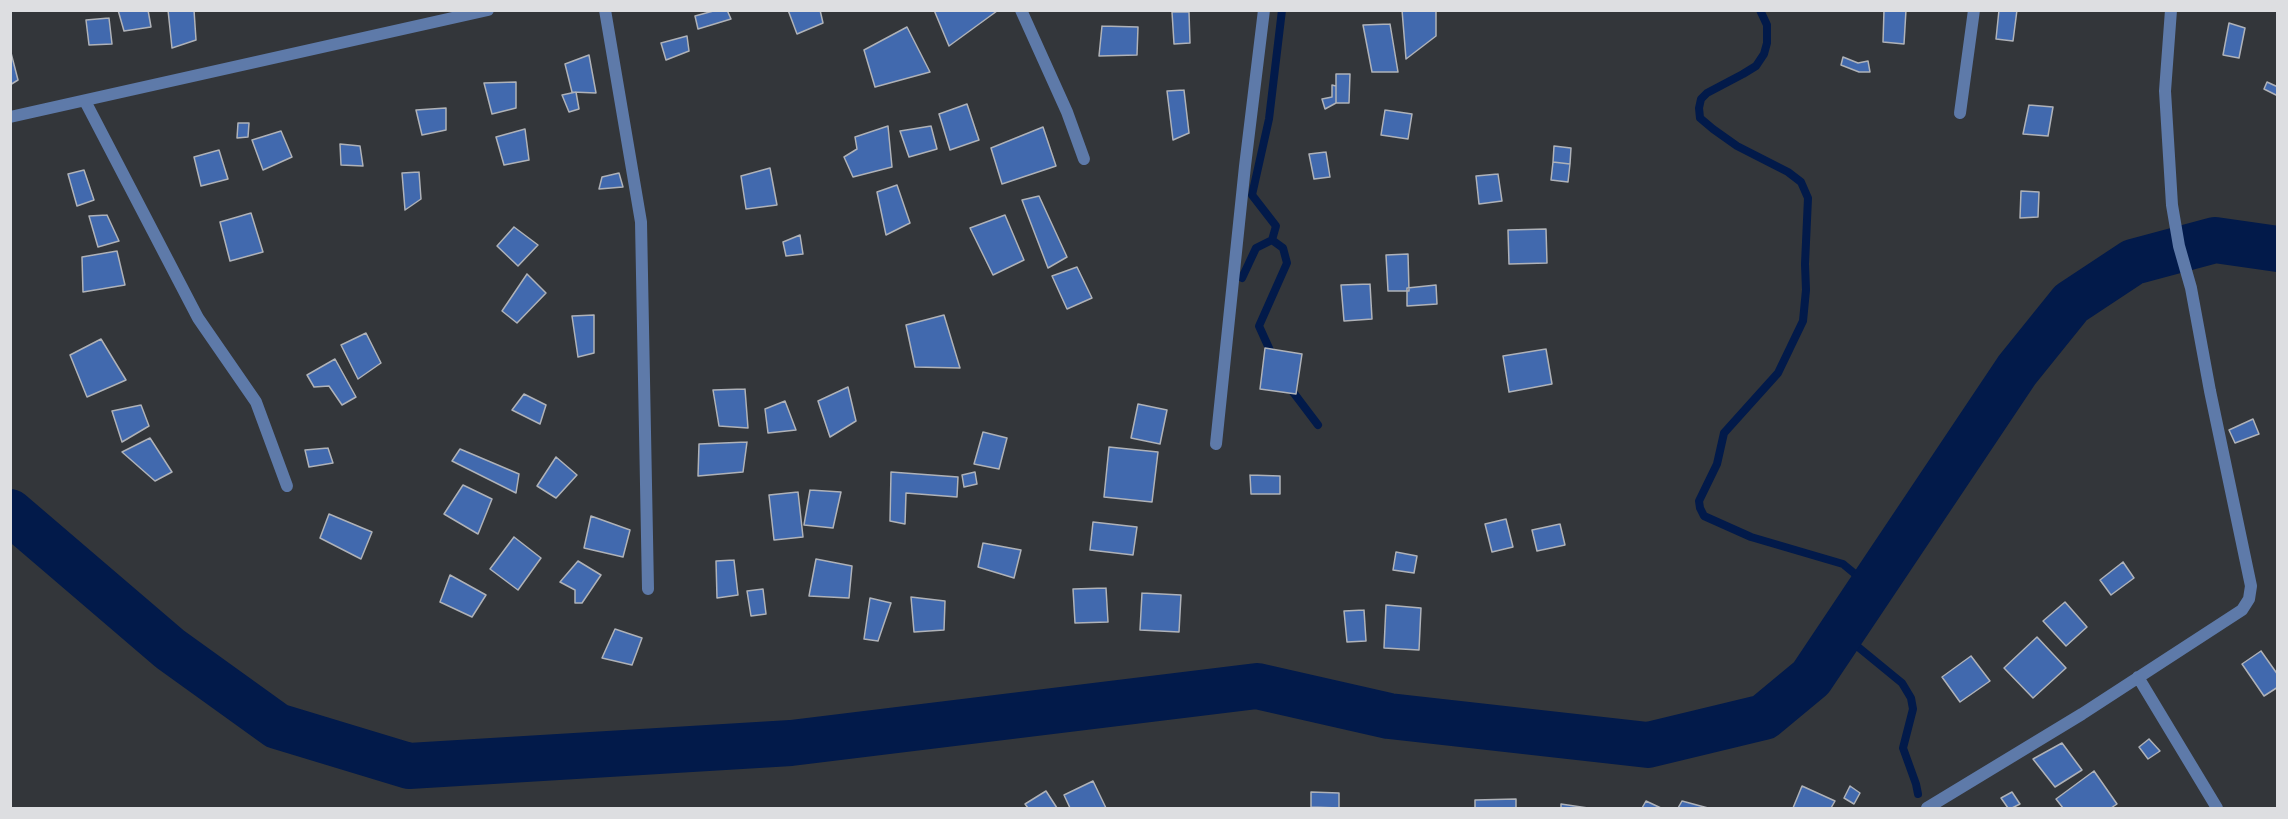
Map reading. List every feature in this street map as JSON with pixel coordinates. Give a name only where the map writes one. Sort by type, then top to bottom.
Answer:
[{"type":"street","points":[[10,117],[488,10]]},
{"type":"street","points":[[605,10],[641,222],[648,590]]},
{"type":"street","points":[[1021,10],[1067,112],[1084,159]]},
{"type":"street","points":[[1216,444],[1264,10]]},
{"type":"street","points":[[1960,113],[1974,10]]},
{"type":"street","points":[[1927,808],[2242,610],[2249,599],[2251,586],[2172,205],[2165,91],[2170,10]]},
{"type":"street","points":[[85,101],[198,318],[256,402],[287,486]]},
{"type":"street","points":[[2138,677],[2217,808]]},
{"type":"building","points":[[118,10],[148,10],[151,27],[124,31]]},
{"type":"building","points":[[168,10],[194,10],[196,40],[172,48]]},
{"type":"building","points":[[717,10],[727,10],[731,19],[698,29],[695,16]]},
{"type":"building","points":[[788,10],[820,10],[823,23],[797,34]]},
{"type":"building","points":[[934,10],[997,10],[997,11],[949,46]]},
{"type":"building","points":[[1402,10],[1436,10],[1436,36],[1406,59]]},
{"type":"building","points":[[1884,10],[1906,10],[1904,44],[1883,42]]},
{"type":"building","points":[[1999,10],[2017,10],[2013,41],[1996,39]]},
{"type":"building","points":[[1172,12],[1189,12],[1190,43],[1174,44]]},
{"type":"building","points":[[109,18],[112,44],[89,45],[86,20]]},
{"type":"building","points":[[2229,23],[2245,28],[2239,58],[2223,55]]},
{"type":"building","points":[[1390,24],[1398,72],[1372,72],[1363,25]]},
{"type":"building","points":[[1102,26],[1138,27],[1137,55],[1099,56]]},
{"type":"building","points":[[907,27],[930,72],[875,87],[864,50]]},
{"type":"building","points":[[687,36],[689,51],[666,60],[661,43]]},
{"type":"building","points":[[10,49],[18,80],[10,85]]},
{"type":"building","points":[[589,55],[596,93],[572,92],[565,64]]},
{"type":"building","points":[[1843,57],[1858,63],[1868,61],[1870,72],[1859,72],[1841,65]]},
{"type":"building","points":[[1336,74],[1350,74],[1349,103],[1336,103]]},
{"type":"building","points":[[516,82],[516,108],[492,114],[484,83]]},
{"type":"building","points":[[2267,82],[2278,87],[2278,96],[2264,89]]},
{"type":"building","points":[[1332,85],[1336,86],[1336,103],[1325,109],[1322,99],[1332,97]]},
{"type":"building","points":[[1184,90],[1189,133],[1173,140],[1167,91]]},
{"type":"building","points":[[576,92],[579,109],[569,112],[562,95]]},
{"type":"building","points":[[967,104],[979,140],[950,150],[939,114]]},
{"type":"building","points":[[2029,105],[2053,107],[2048,136],[2023,134]]},
{"type":"building","points":[[446,108],[446,130],[422,135],[416,110]]},
{"type":"building","points":[[1385,110],[1412,114],[1408,139],[1381,135]]},
{"type":"building","points":[[238,123],[249,123],[248,137],[237,138]]},
{"type":"building","points":[[888,126],[892,167],[853,177],[844,157],[857,149],[855,137]]},
{"type":"building","points":[[931,126],[937,149],[909,157],[900,131]]},
{"type":"building","points":[[1043,127],[1056,166],[1002,184],[991,148]]},
{"type":"building","points":[[525,129],[529,160],[504,165],[496,137]]},
{"type":"building","points":[[281,131],[292,157],[263,170],[252,140]]},
{"type":"building","points":[[340,144],[360,146],[363,166],[341,165]]},
{"type":"building","points":[[1554,146],[1571,148],[1570,164],[1553,162]]},
{"type":"building","points":[[219,150],[228,179],[201,186],[194,157]]},
{"type":"building","points":[[1326,152],[1330,177],[1314,179],[1309,154]]},
{"type":"building","points":[[1553,162],[1570,164],[1568,182],[1551,180]]},
{"type":"building","points":[[770,168],[777,205],[746,209],[741,176]]},
{"type":"building","points":[[84,170],[94,200],[77,206],[68,174]]},
{"type":"building","points":[[419,172],[421,199],[405,210],[402,173]]},
{"type":"building","points":[[619,173],[623,187],[599,189],[602,177]]},
{"type":"building","points":[[1498,174],[1502,201],[1479,204],[1476,176]]},
{"type":"building","points":[[897,185],[910,223],[886,235],[877,192]]},
{"type":"building","points":[[2021,191],[2039,192],[2038,217],[2020,218]]},
{"type":"building","points":[[1039,196],[1067,257],[1048,268],[1022,200]]},
{"type":"building","points":[[251,213],[263,252],[230,261],[220,222]]},
{"type":"building","points":[[107,215],[119,241],[98,247],[89,216]]},
{"type":"building","points":[[1005,215],[1024,260],[993,275],[970,228]]},
{"type":"building","points":[[514,227],[538,245],[518,266],[497,246]]},
{"type":"building","points":[[1546,229],[1547,263],[1509,264],[1508,230]]},
{"type":"building","points":[[800,235],[803,254],[786,256],[783,242]]},
{"type":"building","points":[[117,251],[125,285],[83,292],[82,257]]},
{"type":"building","points":[[1408,254],[1409,291],[1388,291],[1386,255]]},
{"type":"building","points":[[1077,267],[1092,298],[1067,309],[1052,276]]},
{"type":"building","points":[[527,274],[546,293],[517,323],[502,311]]},
{"type":"building","points":[[1370,284],[1372,319],[1344,321],[1341,285]]},
{"type":"building","points":[[1436,285],[1437,304],[1407,306],[1407,288]]},
{"type":"building","points":[[594,315],[594,353],[578,357],[572,316]]},
{"type":"building","points":[[944,315],[960,368],[915,367],[906,325]]},
{"type":"building","points":[[366,333],[381,363],[358,379],[341,345]]},
{"type":"building","points":[[101,339],[126,380],[87,397],[70,355]]},
{"type":"building","points":[[1265,348],[1302,354],[1296,394],[1260,389]]},
{"type":"building","points":[[1546,349],[1552,384],[1509,392],[1503,356]]},
{"type":"building","points":[[335,359],[356,397],[342,405],[329,386],[314,387],[307,375]]},
{"type":"building","points":[[848,387],[856,421],[830,437],[818,401]]},
{"type":"building","points":[[745,389],[748,428],[719,426],[713,390]]},
{"type":"building","points":[[524,394],[546,405],[540,424],[512,410]]},
{"type":"building","points":[[785,401],[796,430],[768,433],[765,409]]},
{"type":"building","points":[[1138,404],[1167,410],[1160,444],[1131,438]]},
{"type":"building","points":[[141,405],[149,426],[122,442],[112,411]]},
{"type":"building","points":[[2253,419],[2259,434],[2235,443],[2229,430]]},
{"type":"building","points":[[983,432],[1007,438],[999,469],[974,464]]},
{"type":"building","points":[[150,438],[172,472],[155,481],[122,452]]},
{"type":"building","points":[[747,442],[743,472],[698,476],[699,444]]},
{"type":"building","points":[[1109,447],[1158,452],[1152,502],[1104,497]]},
{"type":"building","points":[[328,448],[333,463],[309,467],[305,450]]},
{"type":"building","points":[[460,449],[519,474],[516,493],[452,461]]},
{"type":"building","points":[[556,457],[577,475],[556,498],[537,486]]},
{"type":"building","points":[[891,472],[958,477],[957,497],[906,493],[905,524],[890,521]]},
{"type":"building","points":[[975,472],[977,484],[964,487],[962,475]]},
{"type":"building","points":[[1250,475],[1280,476],[1280,494],[1251,494]]},
{"type":"building","points":[[463,485],[492,499],[478,534],[444,514]]},
{"type":"building","points":[[810,490],[841,492],[833,528],[804,525]]},
{"type":"building","points":[[798,492],[803,537],[774,540],[769,495]]},
{"type":"building","points":[[329,514],[372,532],[361,559],[320,538]]},
{"type":"building","points":[[591,516],[630,530],[623,557],[584,548]]},
{"type":"building","points":[[1506,519],[1513,547],[1492,552],[1485,524]]},
{"type":"building","points":[[1093,522],[1137,527],[1133,555],[1090,550]]},
{"type":"building","points":[[1560,524],[1565,545],[1537,551],[1532,530]]},
{"type":"building","points":[[514,537],[541,558],[518,590],[490,569]]},
{"type":"building","points":[[983,543],[1021,550],[1014,578],[978,567]]},
{"type":"building","points":[[1396,552],[1417,556],[1414,573],[1393,570]]},
{"type":"building","points":[[816,559],[852,566],[849,598],[809,596]]},
{"type":"building","points":[[734,560],[738,595],[717,598],[716,561]]},
{"type":"building","points":[[578,561],[601,575],[582,603],[575,603],[575,590],[560,582]]},
{"type":"building","points":[[2123,562],[2134,578],[2111,595],[2100,580]]},
{"type":"building","points":[[450,575],[486,595],[472,617],[440,602]]},
{"type":"building","points":[[1106,588],[1108,622],[1075,623],[1073,589]]},
{"type":"building","points":[[763,589],[766,614],[751,616],[747,591]]},
{"type":"building","points":[[1142,593],[1181,595],[1179,632],[1140,630]]},
{"type":"building","points":[[911,597],[945,601],[944,630],[914,632]]},
{"type":"building","points":[[870,598],[891,603],[878,641],[864,639]]},
{"type":"building","points":[[2065,602],[2087,627],[2066,646],[2043,621]]},
{"type":"building","points":[[1386,605],[1421,608],[1419,650],[1384,648]]},
{"type":"building","points":[[1364,610],[1366,641],[1347,642],[1344,611]]},
{"type":"building","points":[[615,629],[642,638],[632,665],[602,658]]},
{"type":"building","points":[[2037,637],[2066,668],[2033,698],[2004,668]]},
{"type":"building","points":[[2261,651],[2278,675],[2278,687],[2264,696],[2242,664]]},
{"type":"building","points":[[1971,656],[1990,681],[1960,702],[1942,677]]},
{"type":"building","points":[[2149,739],[2160,751],[2148,759],[2139,747]]},
{"type":"building","points":[[2062,743],[2082,770],[2055,787],[2033,759]]},
{"type":"building","points":[[2094,771],[2117,804],[2111,808],[2063,808],[2056,799]]},
{"type":"building","points":[[1093,781],[1106,808],[1070,808],[1064,795]]},
{"type":"building","points":[[1802,786],[1835,801],[1831,808],[1793,808]]},
{"type":"building","points":[[1850,786],[1860,793],[1854,804],[1844,798]]},
{"type":"building","points":[[1046,791],[1057,808],[1028,808],[1025,804]]},
{"type":"building","points":[[1311,792],[1339,793],[1339,808],[1311,807]]},
{"type":"building","points":[[2012,792],[2020,804],[2008,808],[2001,798]]},
{"type":"building","points":[[1516,799],[1516,808],[1475,808],[1475,800]]},
{"type":"building","points":[[1646,801],[1661,808],[1642,808]]},
{"type":"building","points":[[1682,801],[1708,808],[1678,808]]},
{"type":"building","points":[[1561,804],[1588,808],[1561,808]]},
{"type":"waterway","points":[[1272,240],[1276,226],[1252,195],[1269,119],[1282,10]]},
{"type":"waterway","points":[[1760,10],[1767,25],[1767,43],[1764,54],[1756,66],[1707,93],[1701,99],[1700,118],[1737,146],[1788,172],[1801,182],[1808,198],[1803,321],[1778,373],[1724,433],[1717,464],[1699,501],[1700,508],[1704,516],[1751,537],[1843,564],[1872,588]]},
{"type":"waterway","points":[[1272,240],[1283,248],[1287,263],[1259,326],[1273,357]]},
{"type":"waterway","points":[[1242,278],[1256,248],[1272,240]]},
{"type":"waterway","points":[[10,512],[170,649],[277,726],[409,766],[791,743],[1257,686],[1389,716],[1648,745],[1764,717],[1811,678],[2017,370],[2071,303],[2133,262],[2215,240],[2278,249]]},
{"type":"waterway","points":[[1290,388],[1318,425]]},
{"type":"waterway","points":[[1841,633],[1902,683],[1911,698],[1913,709],[1903,748],[1918,794]]}]
